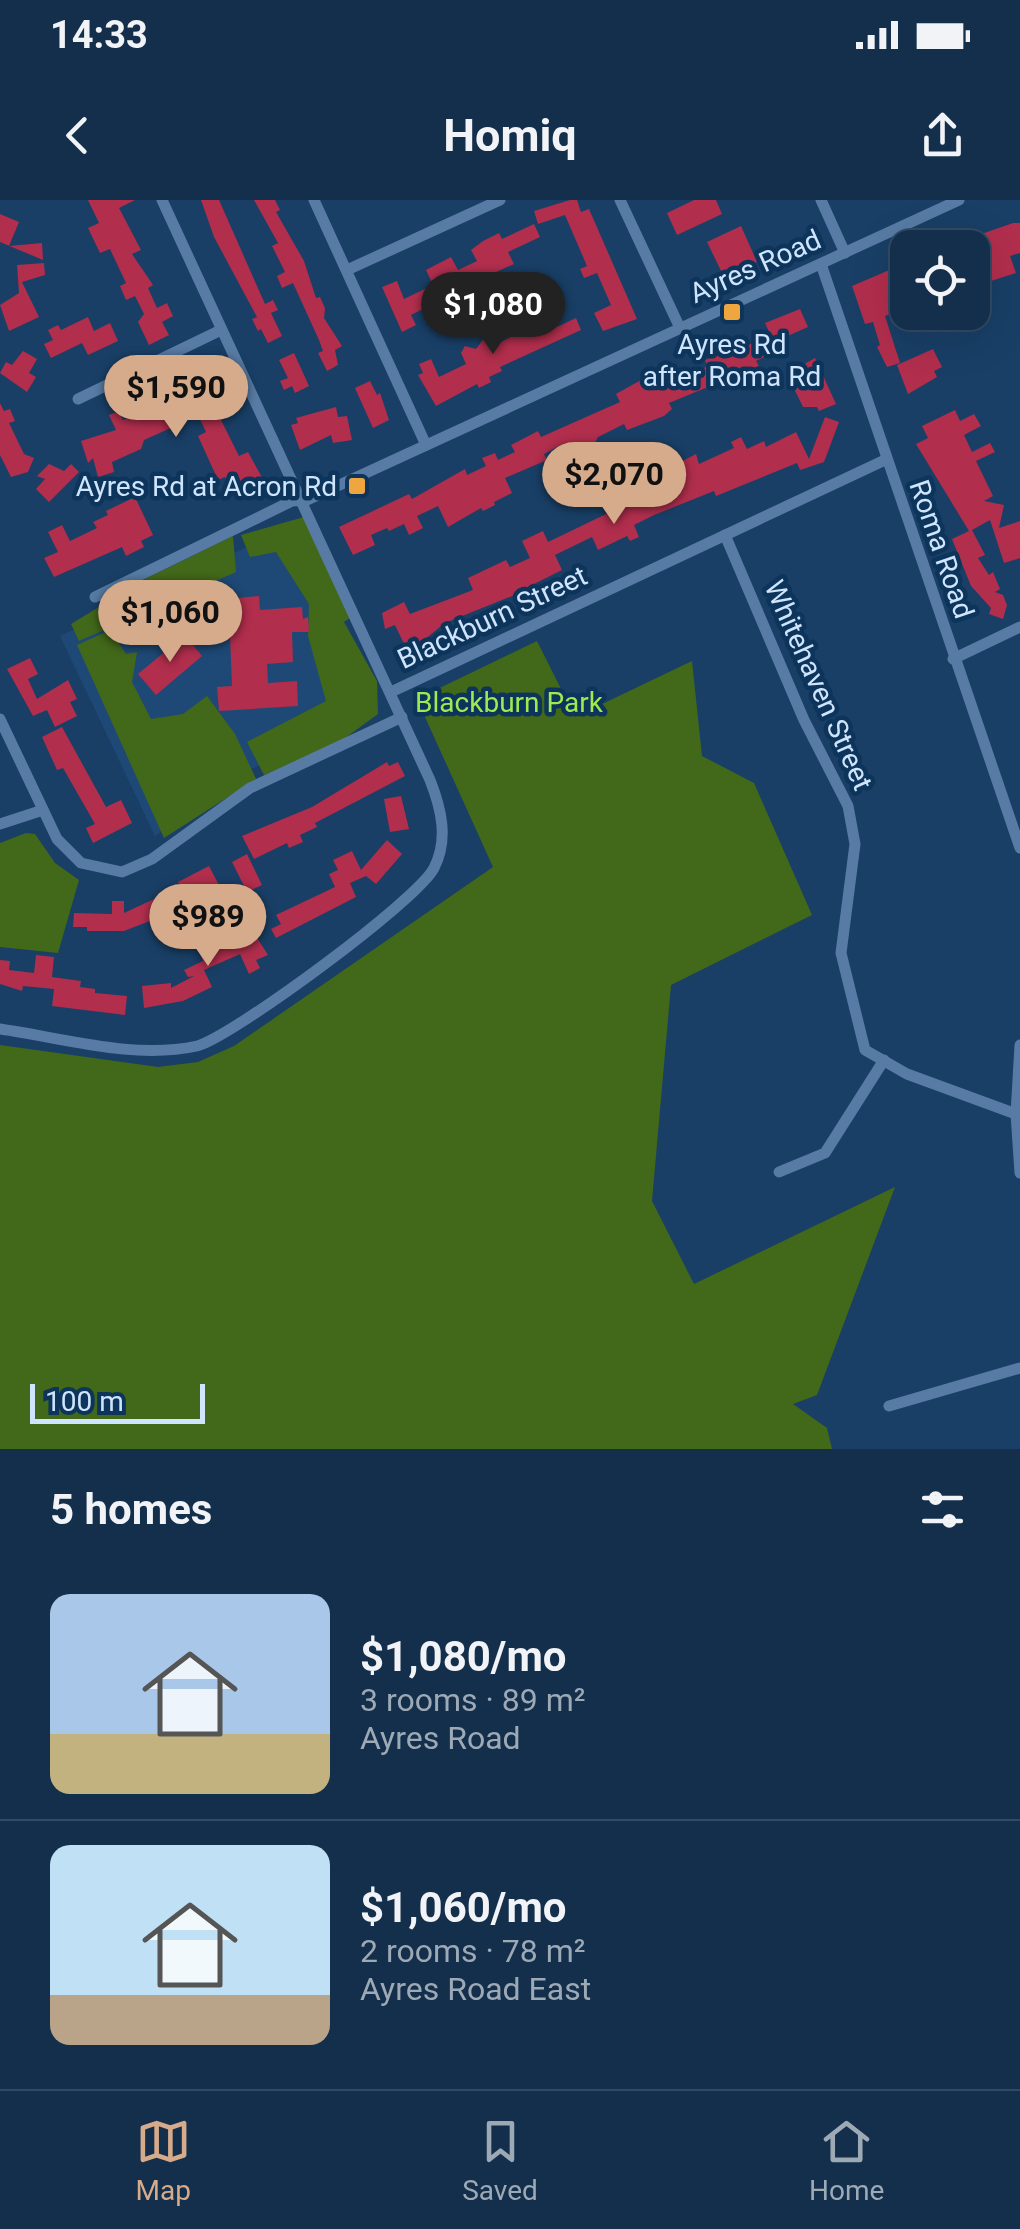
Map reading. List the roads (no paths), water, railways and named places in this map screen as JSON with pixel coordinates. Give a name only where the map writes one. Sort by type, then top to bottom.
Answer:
[{"type":"street","points":[[0,1029],[149,1052],[201,1045],[308,976],[410,900],[434,869],[443,828],[440,803],[391,692],[162,200]]},
{"type":"street","points":[[314,200],[426,446]]},
{"type":"street","points":[[347,270],[500,200]]},
{"type":"street","points":[[620,200],[680,328]]},
{"type":"street","points":[[821,200],[844,253]]},
{"type":"street","name":"Ayres Road","points":[[95,597],[959,200]]},
{"type":"street","name":"Roma Road","points":[[820,264],[1020,848]]},
{"type":"street","points":[[78,399],[221,330]]},
{"type":"street","name":"Blackburn Street","points":[[391,692],[885,460]]},
{"type":"street","name":"Whitehaven Street","points":[[725,535],[804,720],[848,806],[855,844],[841,953],[865,1050],[907,1074],[1016,1114]]},
{"type":"street","points":[[953,659],[1020,627]]},
{"type":"street","points":[[0,719],[57,839],[81,864],[122,872],[152,859],[250,788],[402,718]]},
{"type":"street","points":[[0,824],[43,810]]},
{"type":"street","points":[[1020,1045],[1016,1114],[1020,1174]]},
{"type":"street","points":[[779,1172],[825,1153],[884,1060]]},
{"type":"street","points":[[889,1406],[1020,1368]]},
{"type":"place","name":"Ayres Rd after Roma Rd","points":[[732,312]]},
{"type":"place","name":"Ayres Rd at Acron Rd","points":[[357,486]]},
{"type":"park label","name":"Blackburn Park","points":[[509,702]]}]
